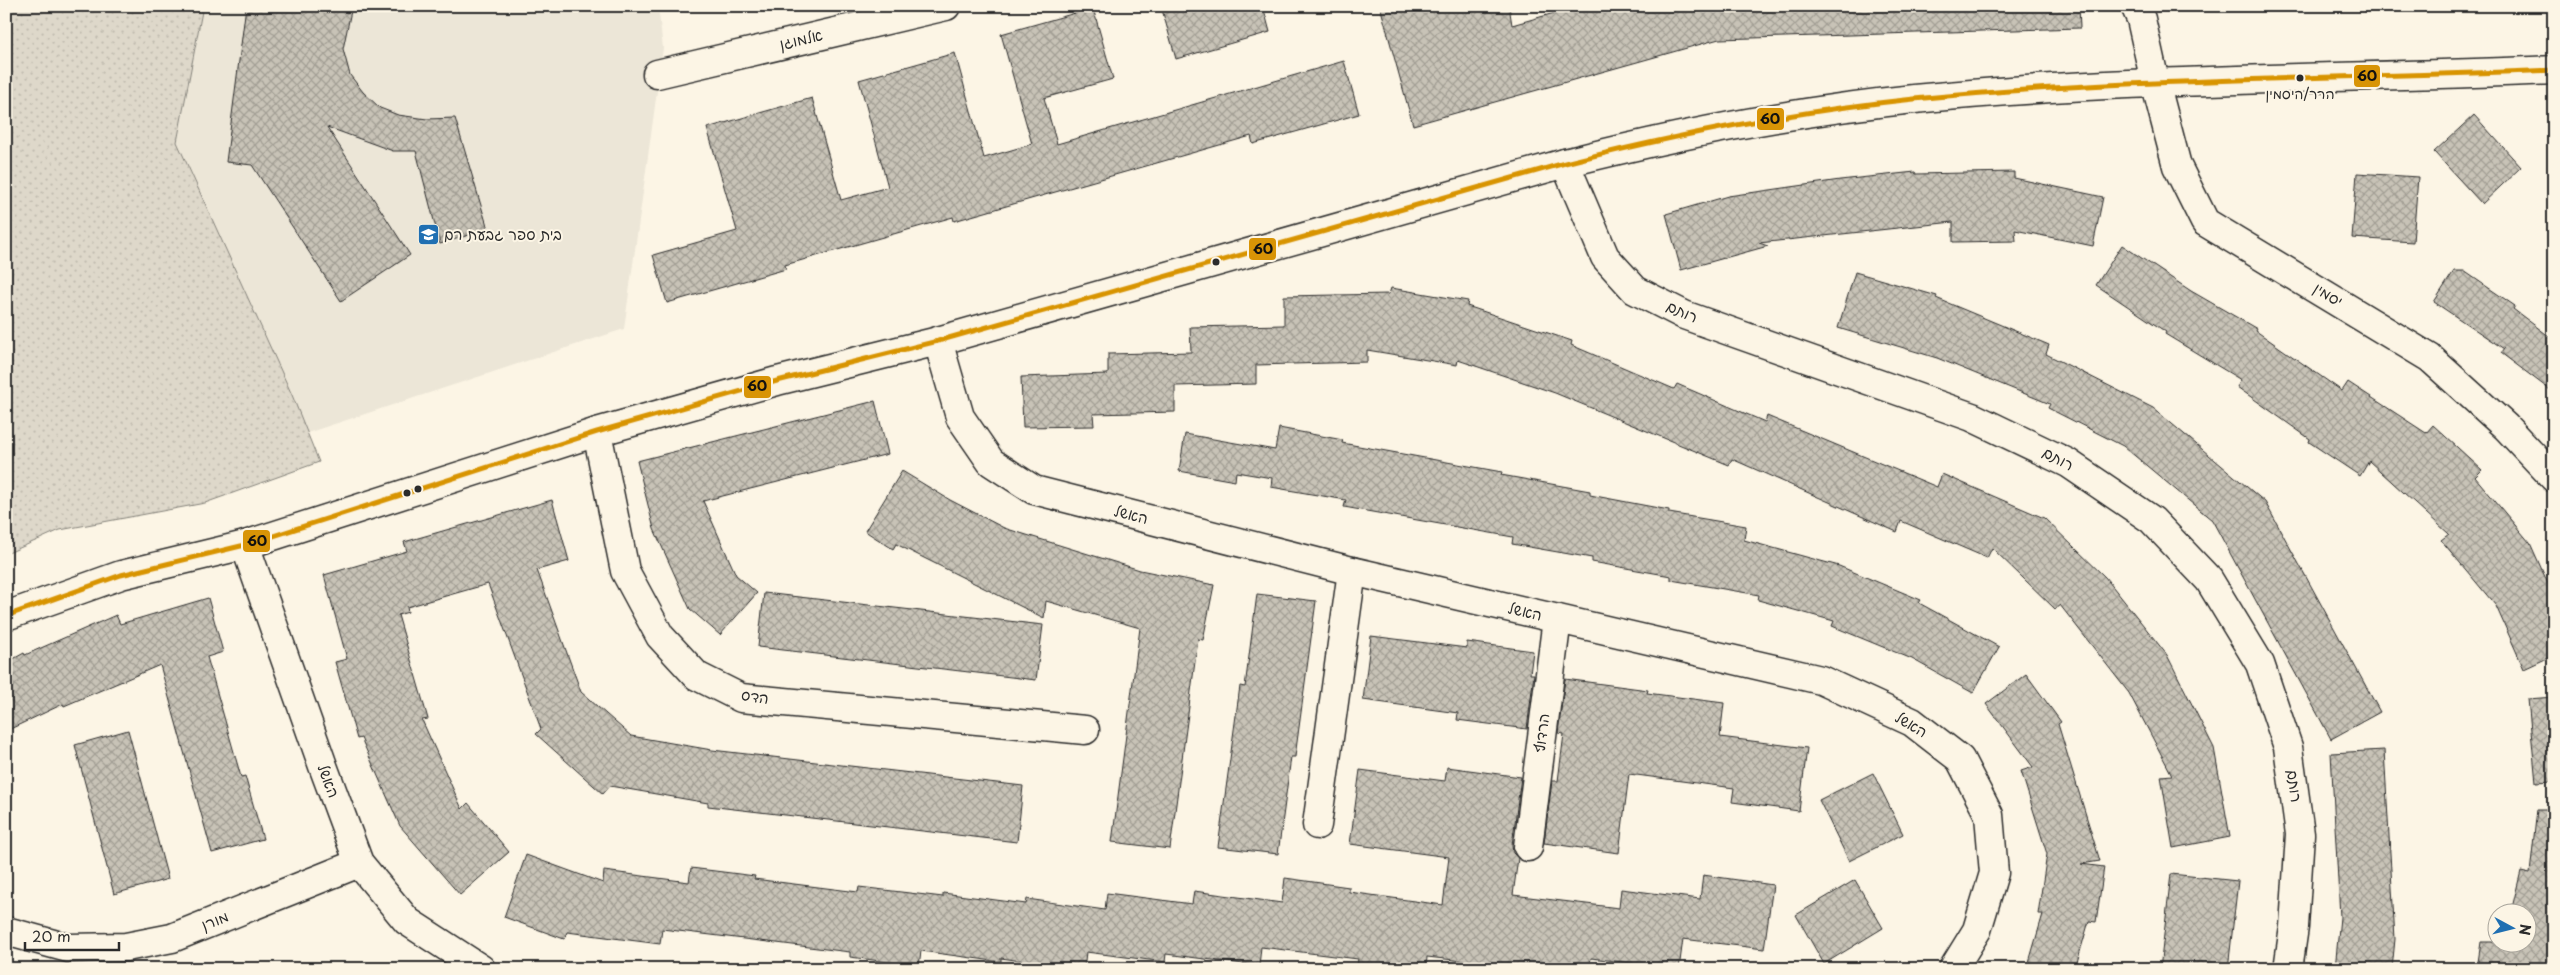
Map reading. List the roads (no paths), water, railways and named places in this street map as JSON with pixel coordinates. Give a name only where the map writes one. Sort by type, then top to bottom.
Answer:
[{"type":"street","name":"אלמוגן","points":[[657,74],[946,6]]},
{"type":"street","name":"יסמין","points":[[2135,6],[2141,19],[2154,82],[2178,166],[2205,222],[2430,358],[2506,427],[2554,478]]},
{"type":"street","points":[[6,616],[120,575],[245,545],[597,432],[777,382],[938,341],[1565,163],[1663,138],[1813,112],[1914,99],[2154,82],[2554,70]]},
{"type":"street","name":"רותם","points":[[1565,163],[1605,257],[1635,290],[1684,315],[1972,417],[2068,463],[2152,520],[2209,580],[2260,664],[2288,747],[2300,834],[2294,927],[2288,969]]},
{"type":"street","name":"האשל","points":[[938,341],[960,417],[991,462],[1034,490],[1352,571],[1821,680],[1912,722],[1960,759],[1988,815],[1994,873],[1977,930],[1953,969]]},
{"type":"street","name":"הדס","points":[[597,432],[625,571],[660,636],[698,676],[741,698],[1085,730]]},
{"type":"street","name":"האשל","points":[[245,545],[322,766],[360,863],[407,921],[481,969]]},
{"type":"street","points":[[1317,825],[1352,571]]},
{"type":"street","name":"הרדוף","points":[[1528,847],[1556,619]]},
{"type":"street","name":"מורן","points":[[6,931],[68,948],[126,947],[172,938],[360,863]]},
{"type":"place","name":"הרר/היסמין","points":[[2300,78]]},
{"type":"place","name":"בית ספר גבעת רם","points":[[428,235]]}]
